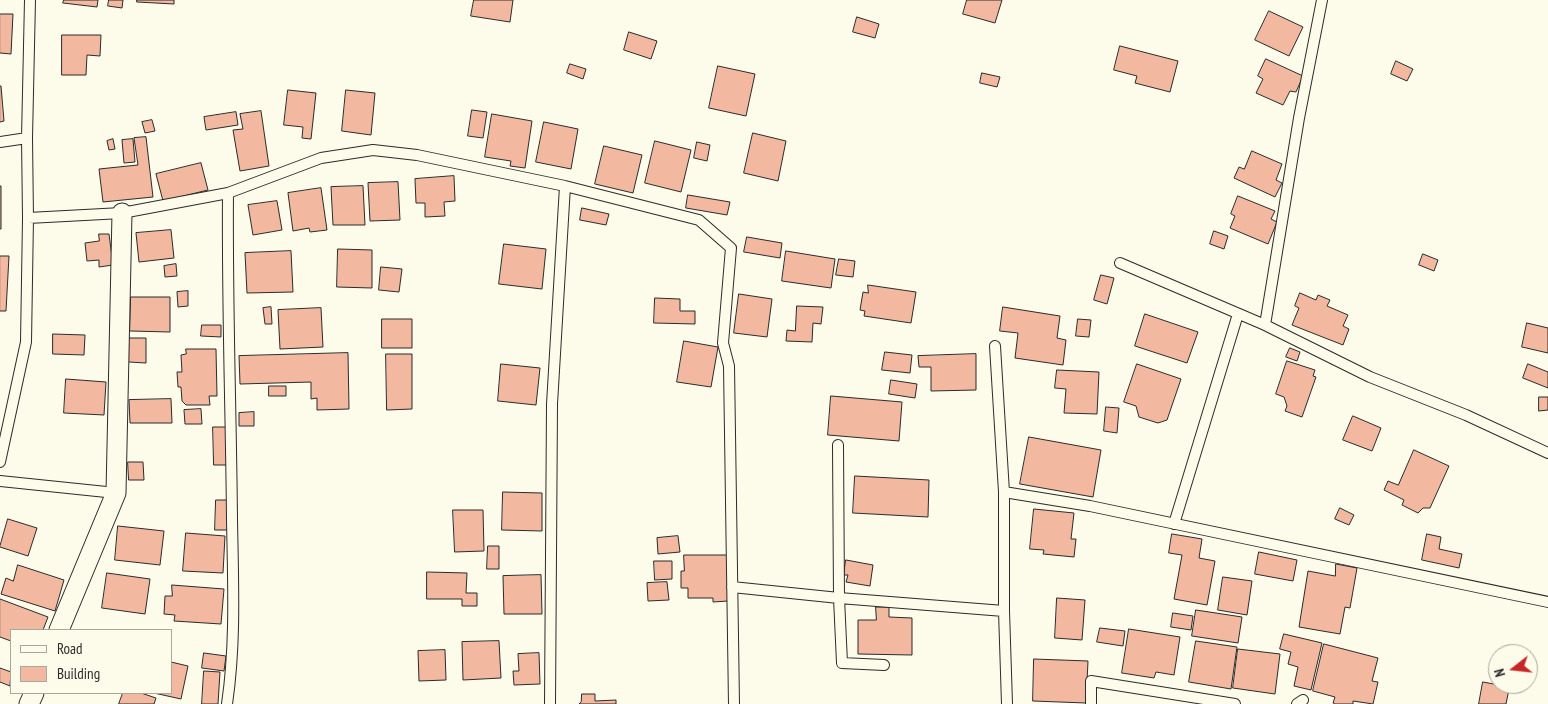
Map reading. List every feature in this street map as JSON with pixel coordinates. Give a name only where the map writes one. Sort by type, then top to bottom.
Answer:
[{"type":"street","points":[[59,629],[116,493],[122,213]]},
{"type":"lane","points":[[0,462],[26,342],[30,0]]},
{"type":"lane","points":[[1265,325],[1299,118],[1322,0]]},
{"type":"lane","points":[[0,142],[27,138]]},
{"type":"lane","points":[[28,218],[122,213],[228,193],[321,158],[373,150],[416,155],[565,186],[699,220],[731,248],[723,343],[729,366],[734,704]]},
{"type":"lane","points":[[550,704],[552,404],[565,186]]},
{"type":"lane","points":[[227,704],[231,678],[233,627],[231,410],[227,287],[228,193]]},
{"type":"lane","points":[[1120,263],[1265,325],[1370,377],[1466,415],[1548,453]]},
{"type":"lane","points":[[1174,524],[1238,314]]},
{"type":"lane","points":[[995,346],[1004,492],[1004,611],[1007,704]]},
{"type":"lane","points":[[838,445],[839,598],[842,663],[884,666]]},
{"type":"lane","points":[[0,481],[116,493]]},
{"type":"lane","points":[[1004,492],[1090,506],[1548,602]]},
{"type":"lane","points":[[732,587],[839,598],[1004,611]]},
{"type":"lane","points":[[1091,704],[1091,682],[1235,704]]},
{"type":"building","points":[[64,0],[98,0],[97,7],[63,3]]},
{"type":"building","points":[[109,0],[123,0],[122,8],[108,6]]},
{"type":"building","points":[[137,0],[174,0],[174,4],[137,2]]},
{"type":"building","points":[[474,0],[513,0],[510,22],[471,16]]},
{"type":"building","points":[[967,0],[1002,0],[995,23],[963,14]]},
{"type":"building","points":[[1269,11],[1303,27],[1289,56],[1255,40]]},
{"type":"building","points":[[0,14],[13,14],[11,54],[0,53]]},
{"type":"building","points":[[857,17],[879,24],[875,38],[853,32]]},
{"type":"building","points":[[629,32],[657,41],[651,59],[624,50]]},
{"type":"building","points":[[62,35],[101,35],[100,56],[87,55],[86,75],[62,75]]},
{"type":"building","points":[[1120,46],[1178,61],[1170,92],[1135,83],[1137,76],[1114,70]]},
{"type":"building","points":[[1266,59],[1303,76],[1296,92],[1290,91],[1283,105],[1256,93],[1263,79],[1258,76]]},
{"type":"building","points":[[1396,61],[1413,69],[1407,81],[1391,74]]},
{"type":"building","points":[[570,64],[586,69],[583,79],[567,73]]},
{"type":"building","points":[[718,66],[755,74],[746,116],[709,108]]},
{"type":"building","points":[[982,73],[1000,77],[997,87],[980,83]]},
{"type":"building","points":[[0,86],[4,121],[0,122]]},
{"type":"building","points":[[288,90],[316,93],[311,139],[302,138],[303,127],[284,125]]},
{"type":"building","points":[[346,90],[375,93],[371,135],[342,131]]},
{"type":"building","points":[[472,110],[487,112],[483,138],[468,136]]},
{"type":"building","points":[[261,111],[269,166],[240,171],[233,130],[243,129],[240,114]]},
{"type":"building","points":[[236,112],[238,125],[206,130],[204,117]]},
{"type":"building","points":[[492,114],[532,121],[525,168],[510,166],[511,161],[485,157]]},
{"type":"building","points":[[152,120],[155,131],[145,133],[142,122]]},
{"type":"building","points":[[544,122],[578,129],[571,169],[536,162]]},
{"type":"building","points":[[753,133],[786,141],[778,181],[744,173]]},
{"type":"building","points":[[146,137],[153,197],[103,202],[99,169],[138,165],[134,138]]},
{"type":"building","points":[[113,139],[115,149],[109,150],[107,141]]},
{"type":"building","points":[[133,139],[135,162],[124,163],[122,140]]},
{"type":"building","points":[[655,141],[691,150],[681,192],[645,183]]},
{"type":"building","points":[[697,142],[710,145],[707,161],[694,158]]},
{"type":"building","points":[[604,146],[642,155],[633,193],[595,184]]},
{"type":"building","points":[[1252,151],[1282,164],[1276,180],[1282,183],[1275,197],[1234,178],[1239,167],[1244,169]]},
{"type":"building","points":[[201,163],[208,190],[163,201],[156,174]]},
{"type":"building","points":[[454,176],[455,201],[444,202],[445,216],[425,217],[425,203],[416,203],[415,179]]},
{"type":"building","points":[[398,182],[400,220],[370,221],[368,183]]},
{"type":"building","points":[[1,186],[1,229],[0,229]]},
{"type":"building","points":[[363,186],[365,225],[333,225],[331,187]]},
{"type":"building","points":[[321,188],[327,230],[310,232],[309,228],[293,231],[288,193]]},
{"type":"building","points":[[688,195],[730,202],[727,215],[686,208]]},
{"type":"building","points":[[1238,196],[1275,211],[1271,219],[1277,222],[1268,244],[1230,228],[1235,216],[1231,214]]},
{"type":"building","points":[[277,201],[282,230],[253,235],[248,205]]},
{"type":"building","points":[[582,208],[609,214],[606,225],[580,220]]},
{"type":"building","points":[[171,230],[174,258],[139,262],[136,233]]},
{"type":"building","points":[[1214,231],[1228,236],[1224,249],[1210,244]]},
{"type":"building","points":[[99,234],[109,234],[113,265],[99,267],[99,260],[87,261],[85,243],[99,241]]},
{"type":"building","points":[[747,237],[782,243],[780,258],[744,252]]},
{"type":"building","points":[[504,244],[546,249],[542,289],[499,284]]},
{"type":"building","points":[[338,249],[372,250],[372,288],[337,287]]},
{"type":"building","points":[[291,251],[293,292],[247,293],[245,253]]},
{"type":"building","points":[[786,251],[835,259],[831,288],[782,281]]},
{"type":"building","points":[[1423,254],[1438,260],[1434,271],[1419,265]]},
{"type":"building","points":[[0,256],[9,256],[6,311],[0,311]]},
{"type":"building","points":[[839,259],[855,261],[853,277],[836,275]]},
{"type":"building","points":[[176,264],[177,276],[165,277],[164,266]]},
{"type":"building","points":[[381,267],[402,269],[399,292],[379,290]]},
{"type":"building","points":[[1101,275],[1114,278],[1107,304],[1094,300]]},
{"type":"building","points":[[868,285],[916,292],[911,323],[864,316],[865,311],[860,310],[863,292],[868,293]]},
{"type":"building","points":[[188,291],[188,306],[178,307],[177,292]]},
{"type":"building","points":[[1300,293],[1316,300],[1318,295],[1330,300],[1327,306],[1348,315],[1343,326],[1349,329],[1343,345],[1292,325],[1299,308],[1295,306]]},
{"type":"building","points":[[739,294],[772,299],[767,337],[734,333]]},
{"type":"building","points":[[131,297],[170,297],[170,332],[130,331]]},
{"type":"building","points":[[655,298],[680,299],[680,311],[695,311],[695,324],[654,323]]},
{"type":"building","points":[[797,306],[823,307],[821,324],[813,323],[812,342],[786,341],[787,330],[795,331]]},
{"type":"building","points":[[271,307],[272,324],[265,324],[263,308]]},
{"type":"building","points":[[1003,307],[1060,316],[1057,338],[1066,340],[1063,365],[1015,358],[1018,333],[1000,331]]},
{"type":"building","points":[[321,308],[323,347],[280,349],[278,310]]},
{"type":"building","points":[[1145,314],[1198,332],[1187,363],[1135,346]]},
{"type":"building","points":[[382,319],[412,319],[412,348],[382,348]]},
{"type":"building","points":[[1078,319],[1091,320],[1089,337],[1076,336]]},
{"type":"building","points":[[1527,323],[1548,328],[1548,353],[1522,347]]},
{"type":"building","points":[[202,325],[221,325],[221,337],[201,336]]},
{"type":"building","points":[[53,334],[85,335],[84,355],[53,354]]},
{"type":"building","points":[[129,338],[146,338],[146,363],[129,362]]},
{"type":"building","points":[[684,341],[718,347],[711,387],[677,382]]},
{"type":"building","points":[[1290,348],[1300,352],[1297,361],[1286,357]]},
{"type":"building","points":[[186,349],[216,349],[217,396],[209,396],[210,405],[186,405],[182,401],[181,387],[178,387],[177,372],[182,372],[181,355],[186,354]]},
{"type":"building","points":[[885,352],[912,355],[910,373],[882,370]]},
{"type":"building","points":[[348,353],[349,409],[317,410],[317,398],[311,399],[311,382],[240,384],[239,356]]},
{"type":"building","points":[[386,354],[412,354],[412,409],[387,410]]},
{"type":"building","points":[[976,354],[976,390],[931,391],[931,367],[919,367],[918,356]]},
{"type":"building","points":[[1287,361],[1315,370],[1313,376],[1316,377],[1302,417],[1285,411],[1287,406],[1284,397],[1276,394]]},
{"type":"building","points":[[501,364],[540,368],[536,405],[498,401]]},
{"type":"building","points":[[1137,364],[1181,379],[1167,420],[1158,423],[1139,417],[1136,406],[1124,402]]},
{"type":"building","points":[[1528,364],[1548,372],[1548,388],[1523,378]]},
{"type":"building","points":[[1057,370],[1099,372],[1097,414],[1064,413],[1066,389],[1055,388]]},
{"type":"building","points":[[66,379],[106,382],[104,415],[64,413]]},
{"type":"building","points":[[891,380],[917,384],[915,398],[889,394]]},
{"type":"building","points":[[269,386],[286,386],[286,396],[269,396]]},
{"type":"building","points":[[831,396],[902,402],[899,441],[828,435]]},
{"type":"building","points":[[1539,397],[1548,397],[1548,410],[1539,411]]},
{"type":"building","points":[[171,399],[172,423],[130,423],[129,400]]},
{"type":"building","points":[[1106,407],[1119,408],[1117,433],[1104,431]]},
{"type":"building","points":[[201,409],[202,424],[185,424],[184,410]]},
{"type":"building","points":[[254,412],[254,426],[239,426],[239,413]]},
{"type":"building","points":[[1353,416],[1381,428],[1372,451],[1343,440]]},
{"type":"building","points":[[213,427],[228,427],[228,465],[214,465]]},
{"type":"building","points":[[1029,437],[1101,450],[1093,497],[1020,484]]},
{"type":"building","points":[[1414,450],[1449,466],[1430,508],[1423,508],[1418,513],[1402,505],[1404,500],[1384,490],[1388,481],[1398,485]]},
{"type":"building","points":[[128,462],[143,462],[144,480],[129,480]]},
{"type":"building","points":[[855,476],[929,480],[928,517],[853,513]]},
{"type":"building","points":[[503,492],[542,493],[542,531],[502,530]]},
{"type":"building","points":[[216,500],[229,500],[228,530],[215,530]]},
{"type":"building","points":[[1340,508],[1354,515],[1349,525],[1335,519]]},
{"type":"building","points":[[1034,509],[1074,513],[1071,539],[1076,539],[1074,557],[1043,554],[1044,550],[1030,549]]},
{"type":"building","points":[[453,510],[483,510],[484,551],[455,552]]},
{"type":"building","points":[[8,519],[37,528],[28,556],[0,547]]},
{"type":"building","points":[[118,526],[164,531],[160,565],[115,560]]},
{"type":"building","points":[[186,533],[225,536],[223,573],[183,571]]},
{"type":"building","points":[[1172,534],[1202,539],[1199,558],[1215,561],[1207,605],[1174,599],[1182,555],[1169,553]]},
{"type":"building","points":[[1427,534],[1441,537],[1439,549],[1462,554],[1459,568],[1422,560]]},
{"type":"building","points":[[678,536],[680,552],[658,554],[657,538]]},
{"type":"building","points":[[488,546],[499,546],[499,569],[487,569]]},
{"type":"building","points":[[1259,552],[1297,560],[1293,581],[1255,574]]},
{"type":"building","points":[[684,555],[728,555],[728,601],[713,602],[713,598],[688,598],[688,588],[681,588],[681,571],[684,571]]},
{"type":"building","points":[[846,560],[873,565],[870,586],[846,582],[848,575],[844,575]]},
{"type":"building","points":[[654,561],[672,561],[672,579],[655,580]]},
{"type":"building","points":[[1336,564],[1357,568],[1350,608],[1345,607],[1340,634],[1299,627],[1308,571],[1335,576]]},
{"type":"building","points":[[18,565],[64,580],[55,611],[1,594],[6,578],[13,581]]},
{"type":"building","points":[[427,572],[467,573],[466,593],[477,593],[477,606],[462,606],[462,599],[427,599]]},
{"type":"building","points":[[107,573],[150,579],[145,614],[102,608]]},
{"type":"building","points":[[541,575],[542,614],[504,614],[503,576]]},
{"type":"building","points":[[1223,577],[1252,581],[1247,615],[1218,610]]},
{"type":"building","points":[[667,582],[669,600],[648,601],[647,583]]},
{"type":"building","points":[[172,585],[224,589],[221,624],[174,621],[175,615],[164,614],[165,596],[172,596]]},
{"type":"building","points":[[1057,598],[1085,600],[1082,640],[1055,638]]},
{"type":"building","points":[[0,599],[48,617],[43,629],[10,629],[10,641],[0,637]]},
{"type":"building","points":[[876,607],[889,607],[889,617],[912,618],[912,655],[858,654],[858,620],[876,620]]},
{"type":"building","points":[[1196,610],[1242,617],[1238,643],[1192,636]]},
{"type":"building","points":[[1173,613],[1193,616],[1191,630],[1171,627]]},
{"type":"building","points":[[1100,628],[1125,631],[1123,646],[1097,642]]},
{"type":"building","points":[[1129,629],[1180,637],[1174,675],[1156,672],[1154,678],[1122,673]]},
{"type":"building","points":[[1284,634],[1322,643],[1311,690],[1294,686],[1298,667],[1288,664],[1291,652],[1280,649]]},
{"type":"building","points":[[499,641],[501,678],[463,680],[462,642]]},
{"type":"building","points":[[1196,641],[1237,647],[1231,689],[1189,682]]},
{"type":"building","points":[[1324,644],[1378,658],[1372,681],[1378,682],[1373,704],[1353,701],[1353,704],[1335,704],[1333,703],[1335,697],[1313,691]]},
{"type":"building","points":[[1238,649],[1280,654],[1275,694],[1233,688]]},
{"type":"building","points":[[445,650],[446,680],[419,681],[418,651]]},
{"type":"building","points":[[204,653],[226,656],[224,671],[202,668]]},
{"type":"building","points":[[539,653],[540,684],[514,685],[513,671],[519,671],[518,654]]},
{"type":"building","points":[[1034,659],[1088,661],[1086,703],[1033,701]]},
{"type":"building","points":[[172,662],[188,666],[181,699],[158,694],[172,694]]},
{"type":"building","points":[[0,668],[10,672],[10,686],[0,682]]},
{"type":"building","points":[[204,671],[220,672],[218,704],[202,704]]},
{"type":"building","points":[[1483,682],[1488,683],[1488,694],[1508,694],[1506,704],[1479,704]]},
{"type":"building","points":[[123,694],[144,694],[156,698],[154,704],[119,704]]},
{"type":"building","points":[[582,694],[595,694],[595,701],[616,700],[616,704],[579,704]]}]
